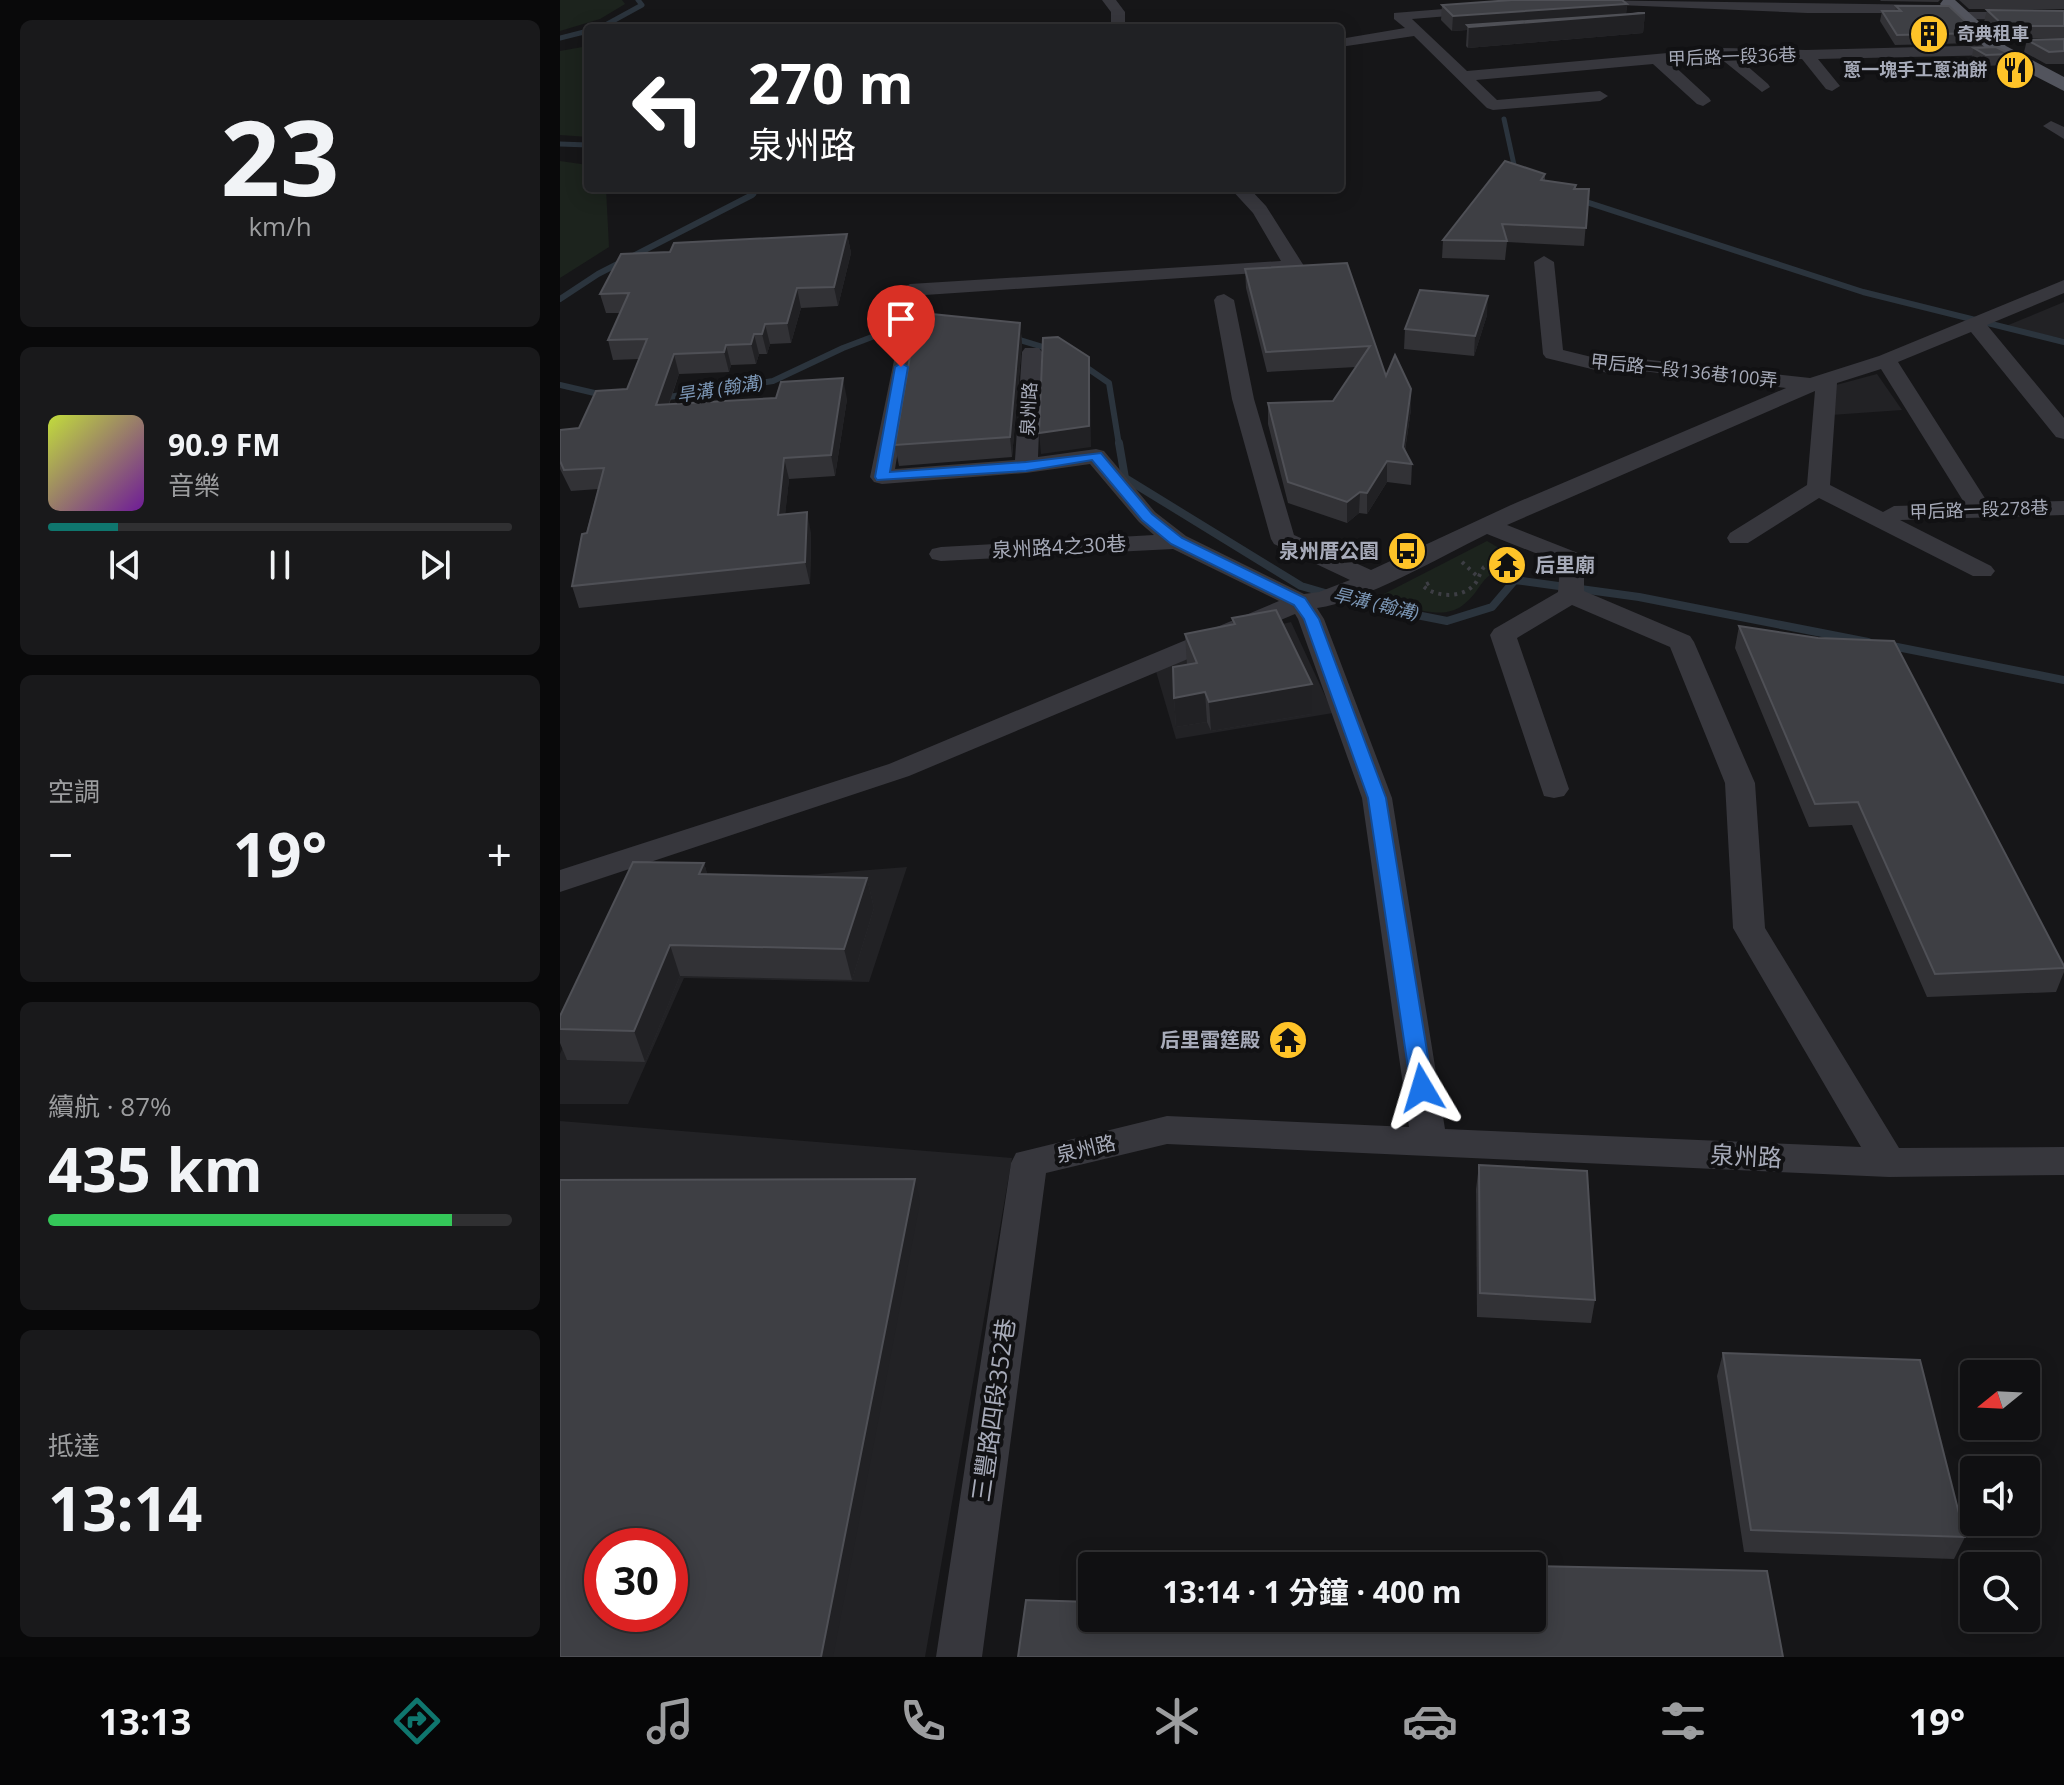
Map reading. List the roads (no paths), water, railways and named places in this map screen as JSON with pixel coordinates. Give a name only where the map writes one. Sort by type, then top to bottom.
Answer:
[{"type":"main road","points":[[1955,10],[1997,48],[2064,85]]},
{"type":"street","points":[[1109,0],[1118,12],[1118,24]]},
{"type":"street","points":[[1955,10],[2016,0]]},
{"type":"street","points":[[2048,0],[2064,1]]},
{"type":"street","points":[[1608,1],[1629,17]]},
{"type":"street","points":[[1564,5],[1608,1],[1807,9],[1955,10],[2063,25]]},
{"type":"street","points":[[1504,9],[1399,16],[1429,37],[1493,105],[1605,100],[1571,67]]},
{"type":"street","points":[[1344,43],[1429,37]]},
{"type":"street","name":"甲后路一段36巷","points":[[1465,76],[1723,53],[1806,55],[1997,48],[2022,44]]},
{"type":"street","points":[[1723,53],[1762,87]]},
{"type":"street","points":[[1806,55],[1832,86]]},
{"type":"street","points":[[1657,59],[1703,101]]},
{"type":"street","points":[[914,270],[908,300],[1294,266],[1260,210],[1243,192]]},
{"type":"street","name":"甲后路一段136巷100弄","points":[[1544,262],[1553,354],[1608,367],[1642,365],[1819,382]]},
{"type":"street","points":[[560,881],[899,770],[1371,580],[1486,525],[1819,382],[1886,360],[2064,286]]},
{"type":"street","points":[[1224,300],[1243,399],[1283,539],[1371,580]]},
{"type":"street","points":[[1979,321],[2064,432]]},
{"type":"street","name":"泉州路","points":[[906,340],[882,477],[1026,466],[1096,456],[1147,517],[1177,541],[1323,597]]},
{"type":"street","name":"泉州路","points":[[1026,466],[1032,352]]},
{"type":"street","points":[[1886,360],[1981,510]]},
{"type":"street","points":[[1818,488],[1819,382]]},
{"type":"street","points":[[1739,538],[1818,488]]},
{"type":"street","points":[[1818,488],[1982,571]]},
{"type":"street","name":"甲后路一段278巷","points":[[1894,513],[2064,508]]},
{"type":"street","points":[[1486,525],[1569,558],[1571,580]]},
{"type":"street","name":"泉州路4之30巷","points":[[941,554],[1177,541]]},
{"type":"street","points":[[1554,789],[1503,635],[1571,580]]},
{"type":"street","points":[[1571,580],[1681,642],[1740,783],[1749,928],[1889,1163]]},
{"type":"street","points":[[1323,597],[1311,619],[1377,798],[1429,1140]]},
{"type":"street","name":"泉州路","points":[[1029,1163],[1167,1130],[1889,1163],[2064,1161]]},
{"type":"street","name":"三豐路四段352巷","points":[[959,1657],[1029,1163]]},
{"type":"waterway","name":"旱溝 (翰溝)","points":[[607,24],[642,5],[638,0]]},
{"type":"waterway","name":"旱溝 (翰溝)","points":[[560,38],[584,32]]},
{"type":"waterway","points":[[1504,119],[1516,174]]},
{"type":"waterway","name":"旱溝 (翰溝)","points":[[560,144],[584,145]]},
{"type":"waterway","name":"旱溝 (翰溝)","points":[[752,195],[754,192]]},
{"type":"waterway","name":"旱溝 (翰溝)","points":[[560,299],[598,274],[752,195]]},
{"type":"waterway","name":"旱溝 (翰溝)","points":[[748,197],[752,195]]},
{"type":"waterway","points":[[1577,199],[1863,292],[2064,342]]},
{"type":"waterway","name":"旱溝 (翰溝)","points":[[662,398],[773,381],[843,348],[893,329],[923,330]]},
{"type":"waterway","name":"旱溝 (翰溝)","points":[[1013,338],[1053,350]]},
{"type":"waterway","name":"旱溝 (翰溝)","points":[[1080,363],[1109,383],[1119,445]]},
{"type":"waterway","name":"旱溝 (翰溝)","points":[[560,385],[603,395]]},
{"type":"waterway","name":"旱溝 (翰溝)","points":[[1119,443],[1125,478],[1301,586],[1366,605],[1447,621],[1492,607],[1515,580],[1639,597],[1868,642]]},
{"type":"waterway","name":"旱溝 (翰溝)","points":[[1887,645],[2064,680]]},
{"type":"place","name":"奇典租車","points":[[1929,34]]},
{"type":"place","name":"蔥一塊手工蔥油餅","points":[[2015,70]]},
{"type":"place","name":"泉州厝公園","points":[[1407,551]]},
{"type":"place","name":"后里廟","points":[[1507,565]]},
{"type":"place","name":"后里雷筳殿","points":[[1288,1040]]}]
